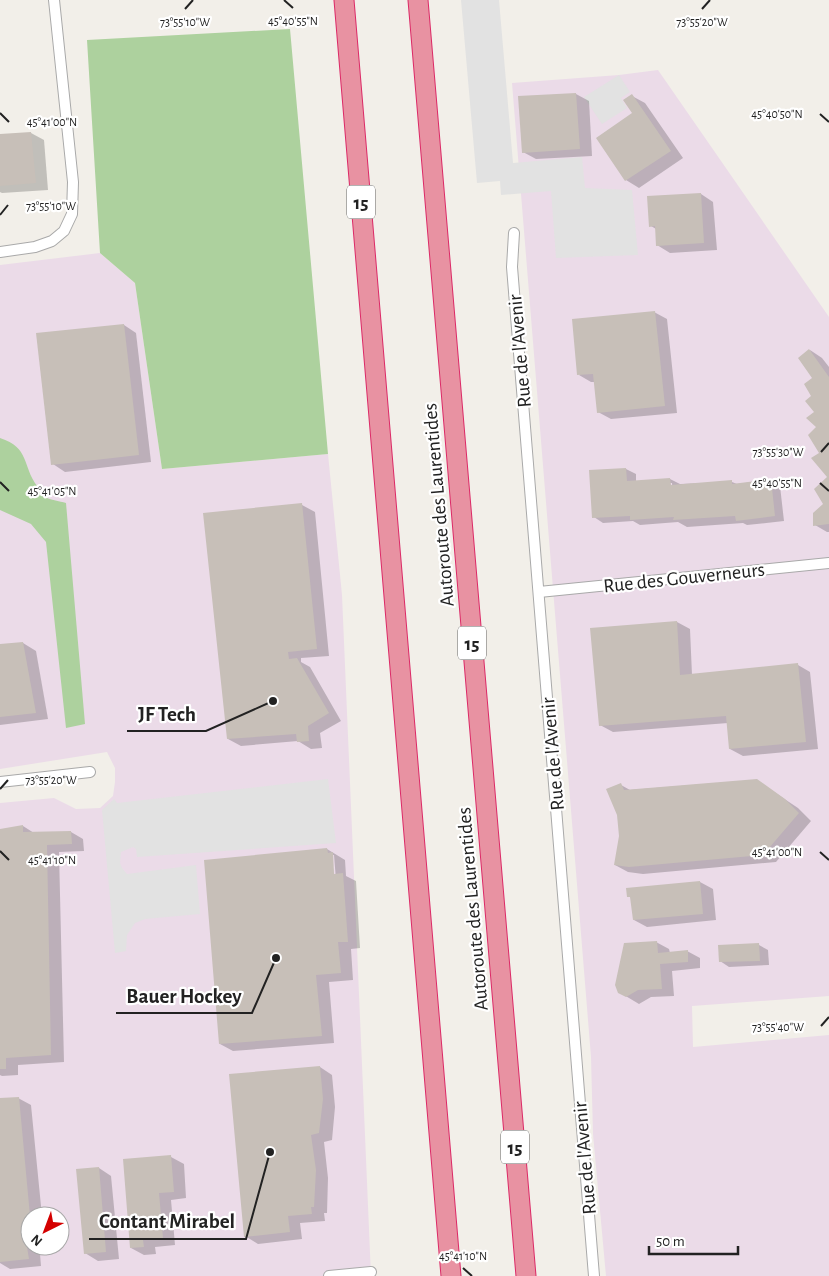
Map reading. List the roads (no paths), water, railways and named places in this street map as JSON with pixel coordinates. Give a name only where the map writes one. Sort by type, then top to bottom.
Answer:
[{"type":"highway","name":"15","points":[[344,0],[451,1276]]},
{"type":"highway","name":"Autoroute des Laurentides","points":[[418,0],[526,1276]]},
{"type":"street","points":[[0,252],[52,242],[64,231],[72,214],[73,182],[54,0]]},
{"type":"street","name":"Rue de l'Avenir","points":[[514,233],[512,267],[594,1276]]},
{"type":"street","name":"Rue des Gouverneurs","points":[[539,592],[829,563]]},
{"type":"street","points":[[0,782],[90,772]]},
{"type":"street","points":[[328,1276],[370,1272]]},
{"type":"place","name":"JF Tech","points":[[273,701]]},
{"type":"place","name":"Bauer Hockey","points":[[276,958]]},
{"type":"place","name":"Contant Mirabel","points":[[270,1152]]}]
